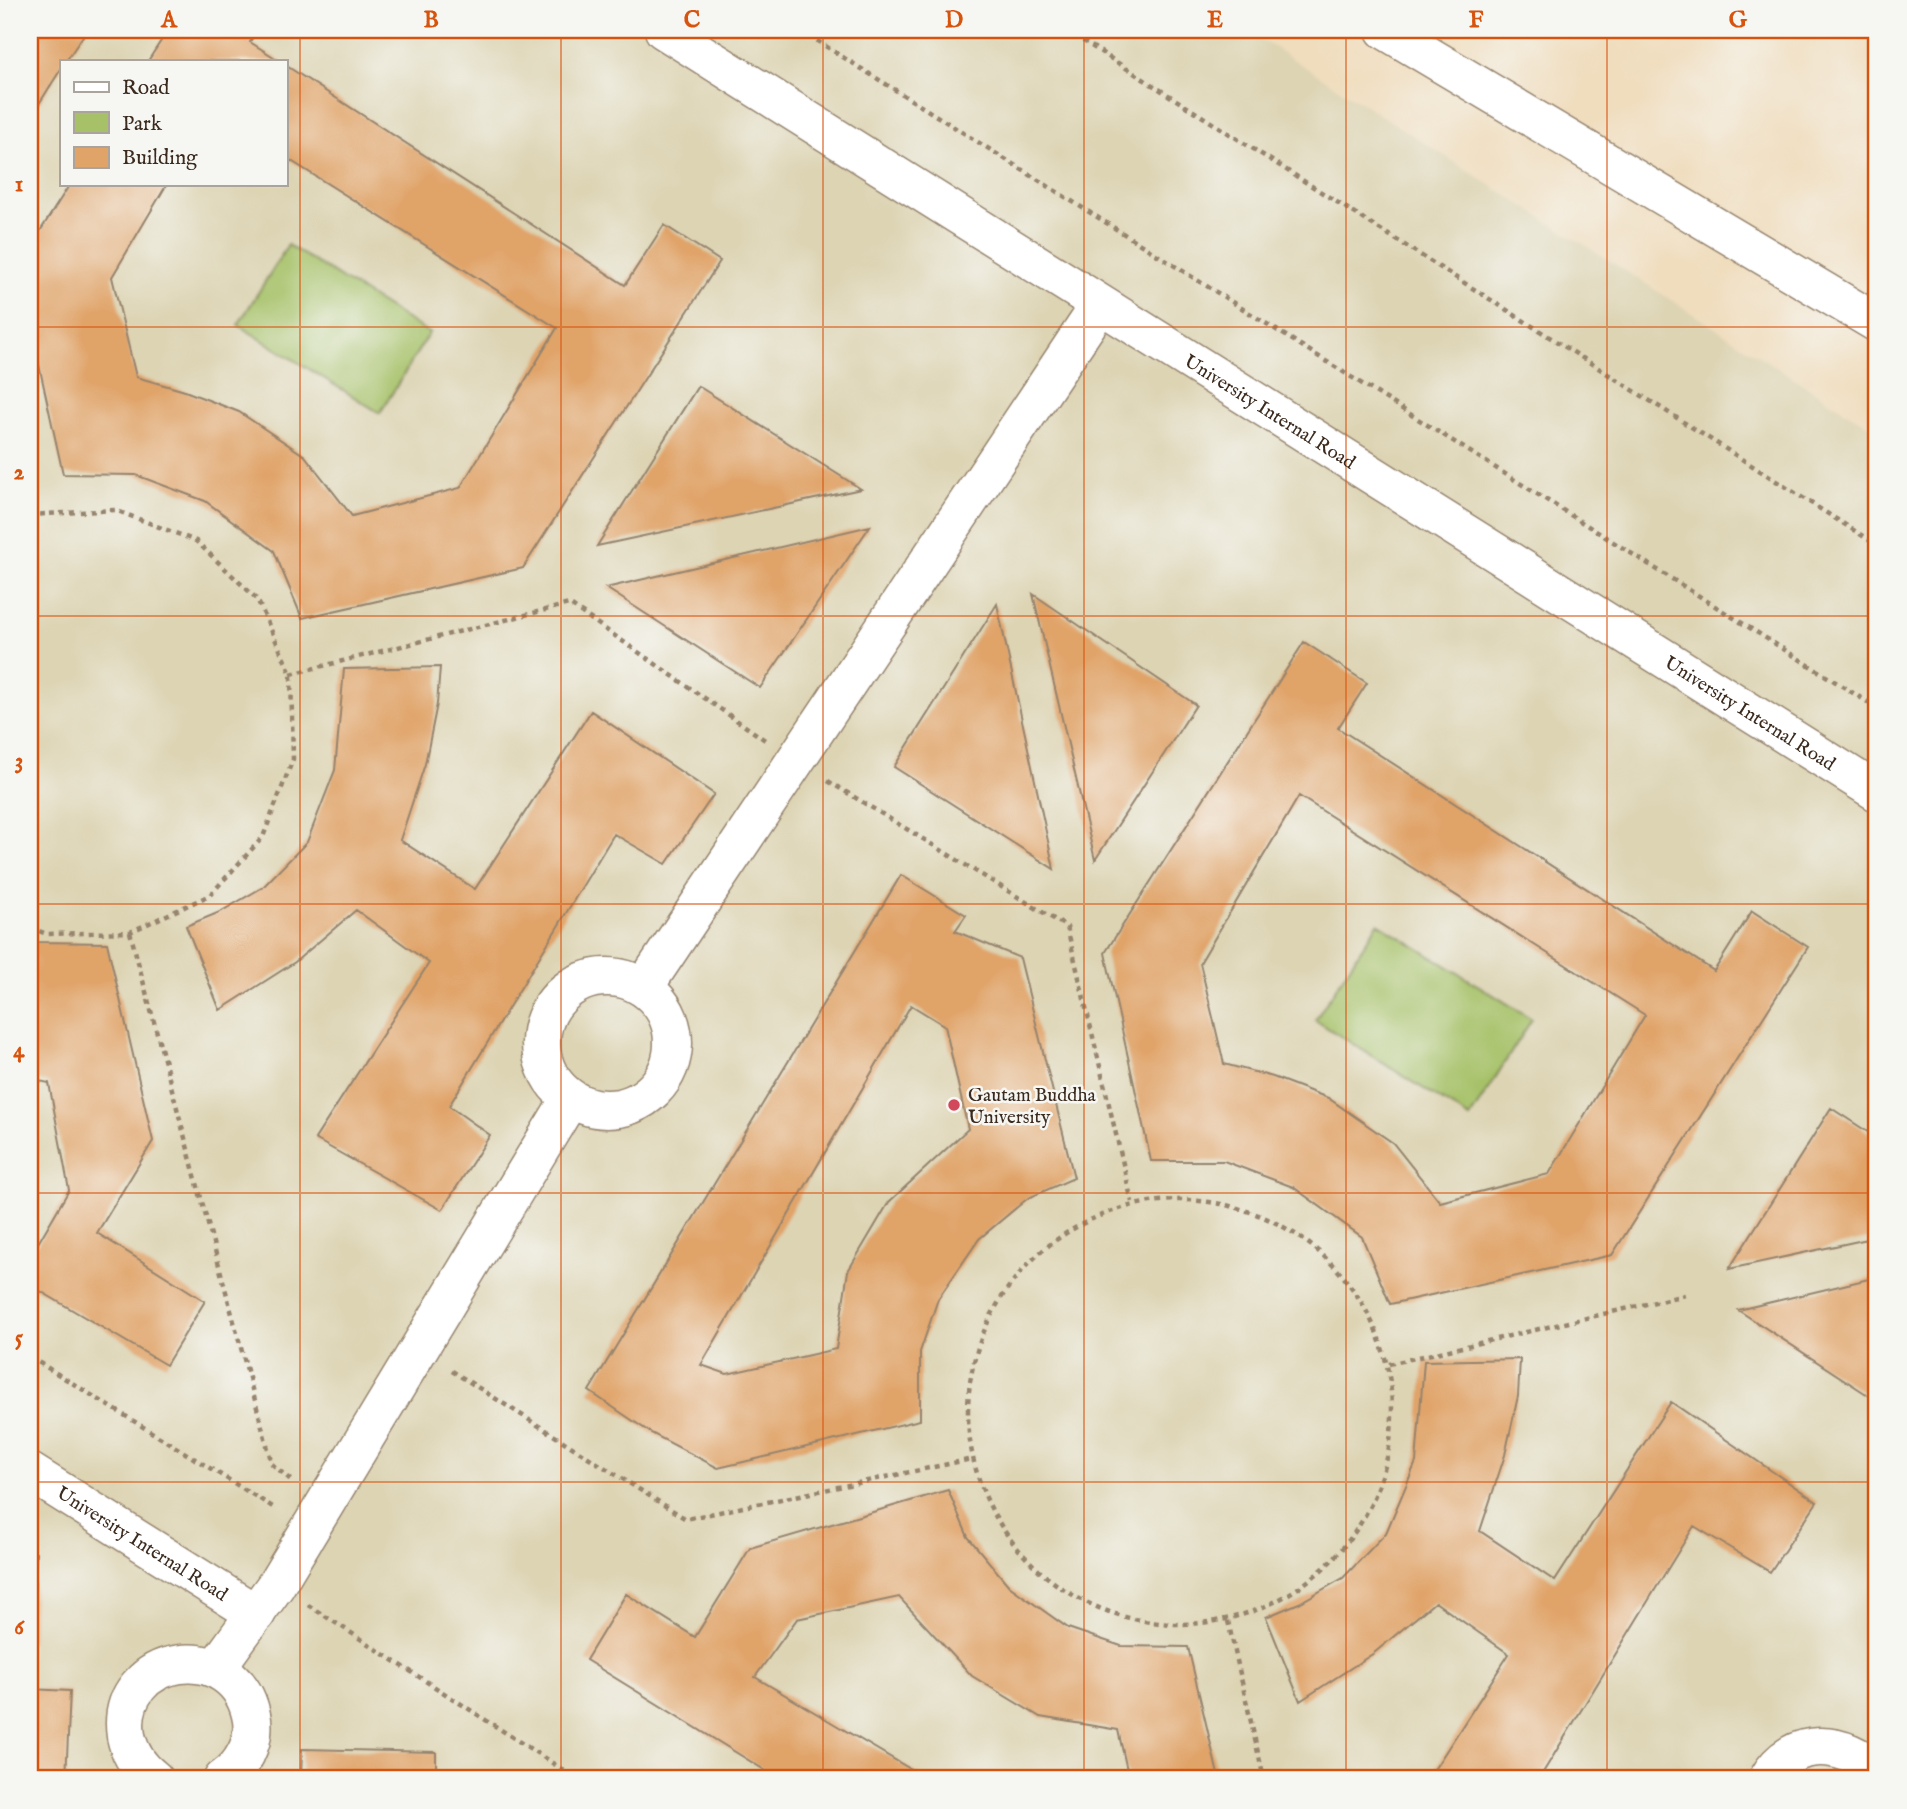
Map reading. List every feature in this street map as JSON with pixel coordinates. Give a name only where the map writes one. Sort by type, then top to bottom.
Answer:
[{"type":"street","name":"University Internal Road","points":[[664,30],[1877,792]]},
{"type":"street","points":[[1385,30],[1877,323]]},
{"type":"street","points":[[644,987],[1100,305]]},
{"type":"street","points":[[594,977],[624,978],[644,987],[663,1006],[673,1030],[672,1059],[663,1080],[640,1102],[621,1109],[594,1109],[570,1099],[551,1080],[541,1056],[541,1031],[551,1006],[568,989],[594,977]]},
{"type":"street","points":[[216,1668],[256,1614],[317,1518],[570,1099]]},
{"type":"street","name":"University Internal Road","points":[[30,1472],[256,1614]]},
{"type":"street","points":[[154,1779],[141,1770],[128,1748],[125,1723],[131,1699],[145,1678],[167,1665],[192,1662],[216,1668],[236,1683],[249,1704],[253,1729],[247,1754],[229,1777]]},
{"type":"street","points":[[1768,1779],[1786,1759],[1812,1747],[1842,1748],[1872,1754]]},
{"type":"path","points":[[800,30],[1877,708]]},
{"type":"path","points":[[1066,30],[1877,545]]},
{"type":"path","points":[[30,491],[32,514],[115,510],[196,541],[257,598],[291,674],[293,759],[264,837],[210,895],[130,932],[47,934],[30,928]]},
{"type":"path","points":[[291,674],[569,604],[795,761],[1067,927],[1132,1202]]},
{"type":"path","points":[[130,932],[272,1464],[317,1518]]},
{"type":"path","points":[[1213,1199],[1294,1230],[1355,1288],[1389,1364],[1391,1449],[1362,1526],[1308,1584],[1228,1621],[1145,1623],[1066,1593],[1001,1529],[972,1460],[970,1371],[999,1297],[1052,1239],[1132,1202],[1213,1199]]},
{"type":"path","points":[[1389,1364],[1685,1295]]},
{"type":"path","points":[[418,1350],[686,1519],[972,1460]]},
{"type":"path","points":[[30,1357],[317,1518]]},
{"type":"path","points":[[1228,1621],[1265,1779]]},
{"type":"shaded area","name":"Gautam Buddha University","points":[[30,30],[1247,30],[1877,431],[1877,1779],[30,1779]]},
{"type":"green space","points":[[288,245],[429,333],[380,413],[238,325]]},
{"type":"green space","points":[[1378,923],[1532,1019],[1470,1118],[1315,1020]]},
{"type":"building","points":[[30,30],[87,30],[67,60],[60,60],[60,71],[30,118]]},
{"type":"building","points":[[168,30],[257,30],[250,42],[278,60],[149,60]]},
{"type":"building","points":[[287,66],[625,285],[664,225],[720,261],[523,568],[302,618],[274,551],[205,501],[136,475],[63,474],[30,324],[30,247],[69,186],[166,186],[112,277],[136,377],[185,391],[239,412],[305,456],[352,516],[460,488],[557,328],[287,158]]},
{"type":"building","points":[[698,386],[861,489],[597,546]]},
{"type":"building","points":[[870,526],[760,688],[606,588]]},
{"type":"building","points":[[1033,594],[1196,705],[1095,860]]},
{"type":"building","points":[[997,604],[1054,869],[894,767]]},
{"type":"building","points":[[1304,642],[1367,683],[1338,728],[1714,971],[1752,911],[1808,947],[1612,1255],[1390,1304],[1362,1237],[1293,1187],[1224,1161],[1151,1161],[1105,953]],"holes":[[[1299,796],[1645,1015],[1549,1174],[1440,1202],[1393,1143],[1328,1098],[1273,1077],[1224,1064],[1200,963]]]},
{"type":"building","points":[[440,667],[437,704],[425,764],[400,840],[475,889],[591,711],[714,794],[666,864],[614,834],[449,1106],[490,1135],[442,1210],[315,1139],[429,963],[356,910],[295,962],[220,1010],[186,926],[220,912],[263,887],[307,842],[335,770],[344,669]]},
{"type":"building","points":[[901,875],[966,915],[955,931],[1020,958],[1074,1178],[1028,1198],[979,1239],[938,1299],[920,1352],[920,1420],[718,1468],[651,1433],[589,1391]],"holes":[[[911,1005],[945,1026],[968,1129],[889,1202],[848,1271],[836,1349],[727,1374],[701,1365]]]},
{"type":"building","points":[[30,939],[35,942],[107,943],[153,1141],[97,1233],[205,1301],[166,1365],[30,1285],[30,1257],[69,1190],[49,1083],[30,1079]]},
{"type":"building","points":[[1831,1108],[1877,1138],[1877,1237],[1729,1269]]},
{"type":"building","points":[[1877,1277],[1877,1401],[1738,1310]]},
{"type":"building","points":[[1520,1359],[1518,1396],[1505,1455],[1480,1531],[1555,1581],[1671,1402],[1817,1502],[1770,1572],[1694,1526],[1539,1779],[1428,1779],[1509,1654],[1435,1602],[1374,1653],[1300,1701],[1266,1617],[1299,1603],[1343,1578],[1386,1533],[1416,1462],[1424,1361]]},
{"type":"building","points":[[948,1490],[968,1537],[1009,1586],[1068,1628],[1121,1646],[1188,1647],[1219,1779],[1129,1779],[1118,1730],[1040,1717],[972,1676],[899,1597],[797,1619],[755,1677],[927,1779],[779,1779],[586,1660],[626,1594],[695,1637],[750,1548]]},
{"type":"building","points":[[30,1553],[36,1553],[32,1642],[30,1642]]},
{"type":"building","points":[[30,1689],[70,1691],[66,1779],[30,1779]]},
{"type":"building","points":[[302,1749],[436,1752],[436,1779],[301,1779]]},
{"type":"place","name":"Gautam Buddha University","points":[[954,1105]]}]
